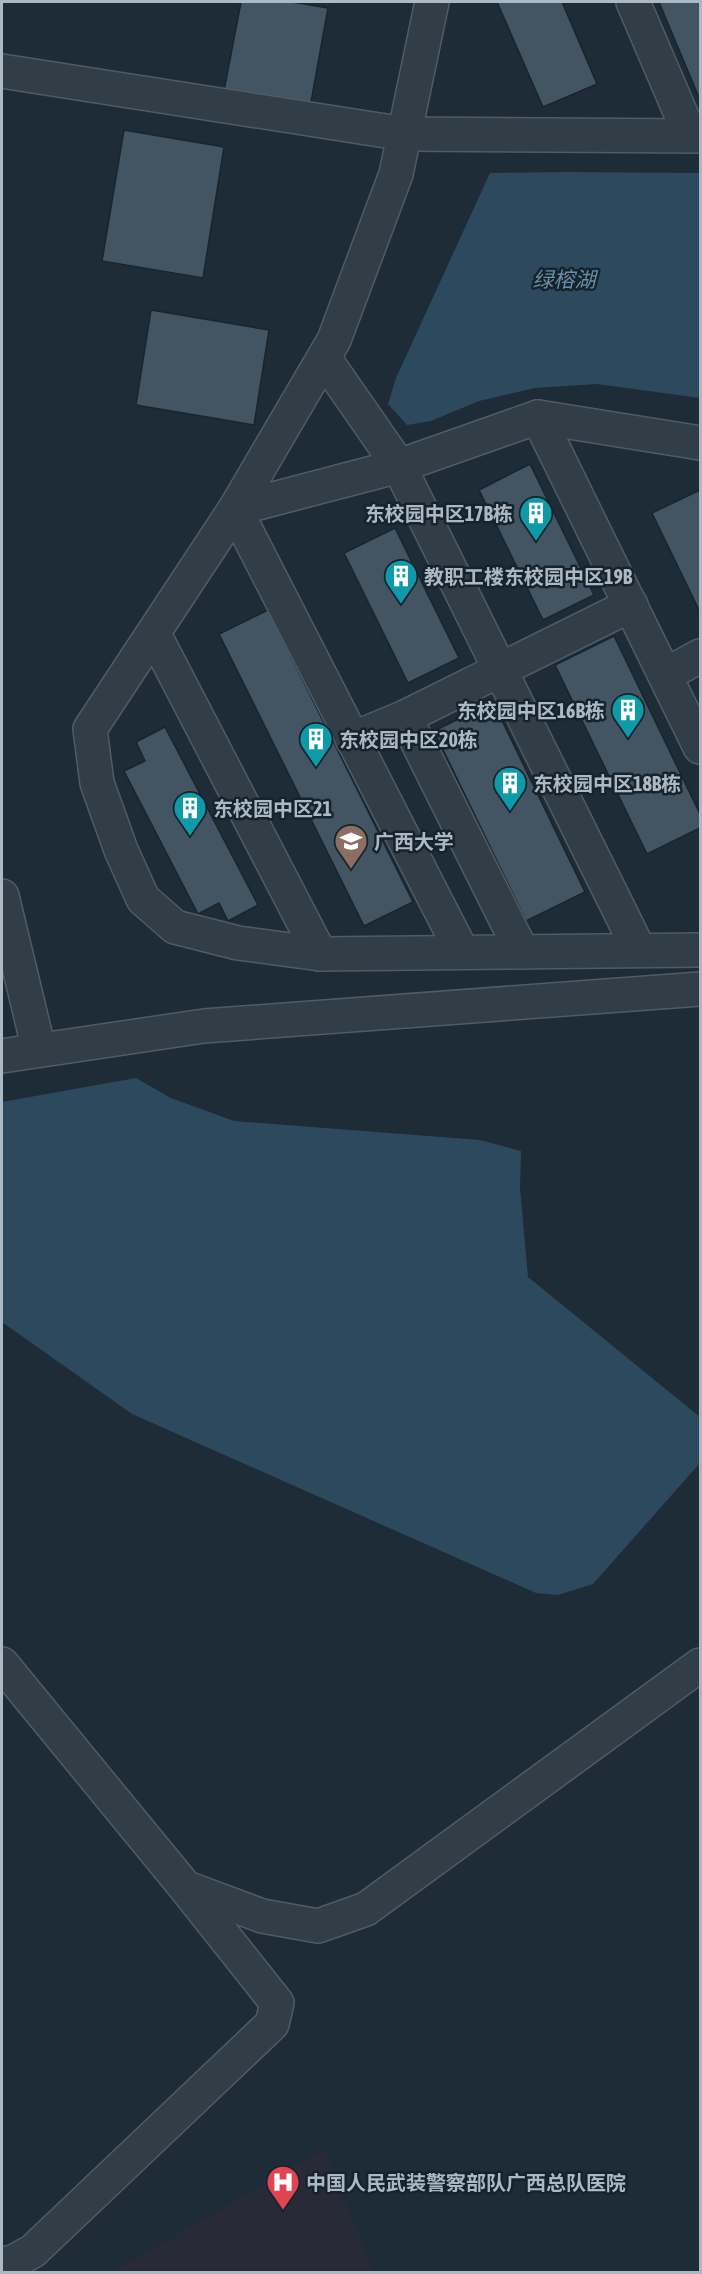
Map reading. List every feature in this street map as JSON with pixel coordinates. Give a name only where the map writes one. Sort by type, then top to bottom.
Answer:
[{"type":"street","points":[[432,2],[396,174],[334,340],[235,509],[90,729],[97,783],[121,850],[143,899],[175,927],[238,942],[320,954],[700,950]]},
{"type":"street","points":[[2,71],[405,134],[695,135],[633,2]]},
{"type":"street","points":[[324,358],[399,466],[639,950]]},
{"type":"street","points":[[235,509],[399,466],[538,417],[700,443]]},
{"type":"street","points":[[538,417],[700,747]]},
{"type":"street","points":[[235,509],[462,952]]},
{"type":"street","points":[[352,739],[405,717],[501,671],[631,605]]},
{"type":"street","points":[[154,634],[320,954]]},
{"type":"street","points":[[665,675],[700,656]]},
{"type":"street","points":[[405,717],[522,952]]},
{"type":"street","points":[[2,896],[39,1050]]},
{"type":"street","points":[[2,1056],[204,1026],[700,989]]},
{"type":"street","points":[[2,1664],[277,2003],[272,2024],[33,2251],[14,2262],[2,2264]]},
{"type":"street","points":[[185,1887],[262,1917],[318,1926],[366,1909],[700,1665]]},
{"type":"shaded area","name":"中国人民武装警察部队广西总队医院","points":[[324,2149],[374,2272],[113,2272]]},
{"type":"water","name":"绿榕湖","points":[[490,173],[700,173],[700,398],[597,384],[535,388],[479,401],[431,421],[407,425],[388,404],[396,378]]},
{"type":"water","points":[[136,1078],[171,1098],[234,1121],[480,1140],[521,1151],[520,1188],[528,1277],[700,1417],[700,1463],[593,1584],[558,1595],[536,1593],[132,1414],[2,1322],[2,1102]]},
{"type":"building","points":[[241,2],[292,2],[328,8],[309,113],[223,96]]},
{"type":"building","points":[[497,2],[562,2],[597,84],[543,107]]},
{"type":"building","points":[[659,2],[700,2],[700,100]]},
{"type":"building","points":[[124,130],[224,147],[203,278],[102,261]]},
{"type":"building","points":[[151,310],[269,330],[254,425],[136,405]]},
{"type":"building","name":"东校园中区17B栋","points":[[530,464],[594,595],[543,620],[479,490]]},
{"type":"building","points":[[700,490],[700,612],[652,513]]},
{"type":"building","name":"教职工楼东校园中区19B","points":[[395,528],[459,658],[408,683],[344,553]]},
{"type":"building","name":"东校园中区20栋","points":[[268,610],[413,902],[364,926],[219,634]]},
{"type":"building","name":"东校园中区16B栋","points":[[614,636],[700,814],[700,828],[647,854],[555,665]]},
{"type":"building","name":"东校园中区18B栋","points":[[493,702],[585,892],[526,921],[434,731]]},
{"type":"building","name":"东校园中区21","points":[[165,727],[258,905],[228,921],[219,903],[198,914],[124,771],[145,761],[136,742]]},
{"type":"place","name":"东校园中区17B栋","points":[[536,542]]},
{"type":"place","name":"教职工楼东校园中区19B","points":[[401,605]]},
{"type":"place","name":"东校园中区16B栋","points":[[628,739]]},
{"type":"place","name":"东校园中区20栋","points":[[316,768]]},
{"type":"place","name":"东校园中区18B栋","points":[[510,812]]},
{"type":"place","name":"东校园中区21","points":[[190,837]]},
{"type":"place","name":"广西大学","points":[[351,870]]},
{"type":"place","name":"中国人民武装警察部队广西总队医院","points":[[283,2211]]}]
